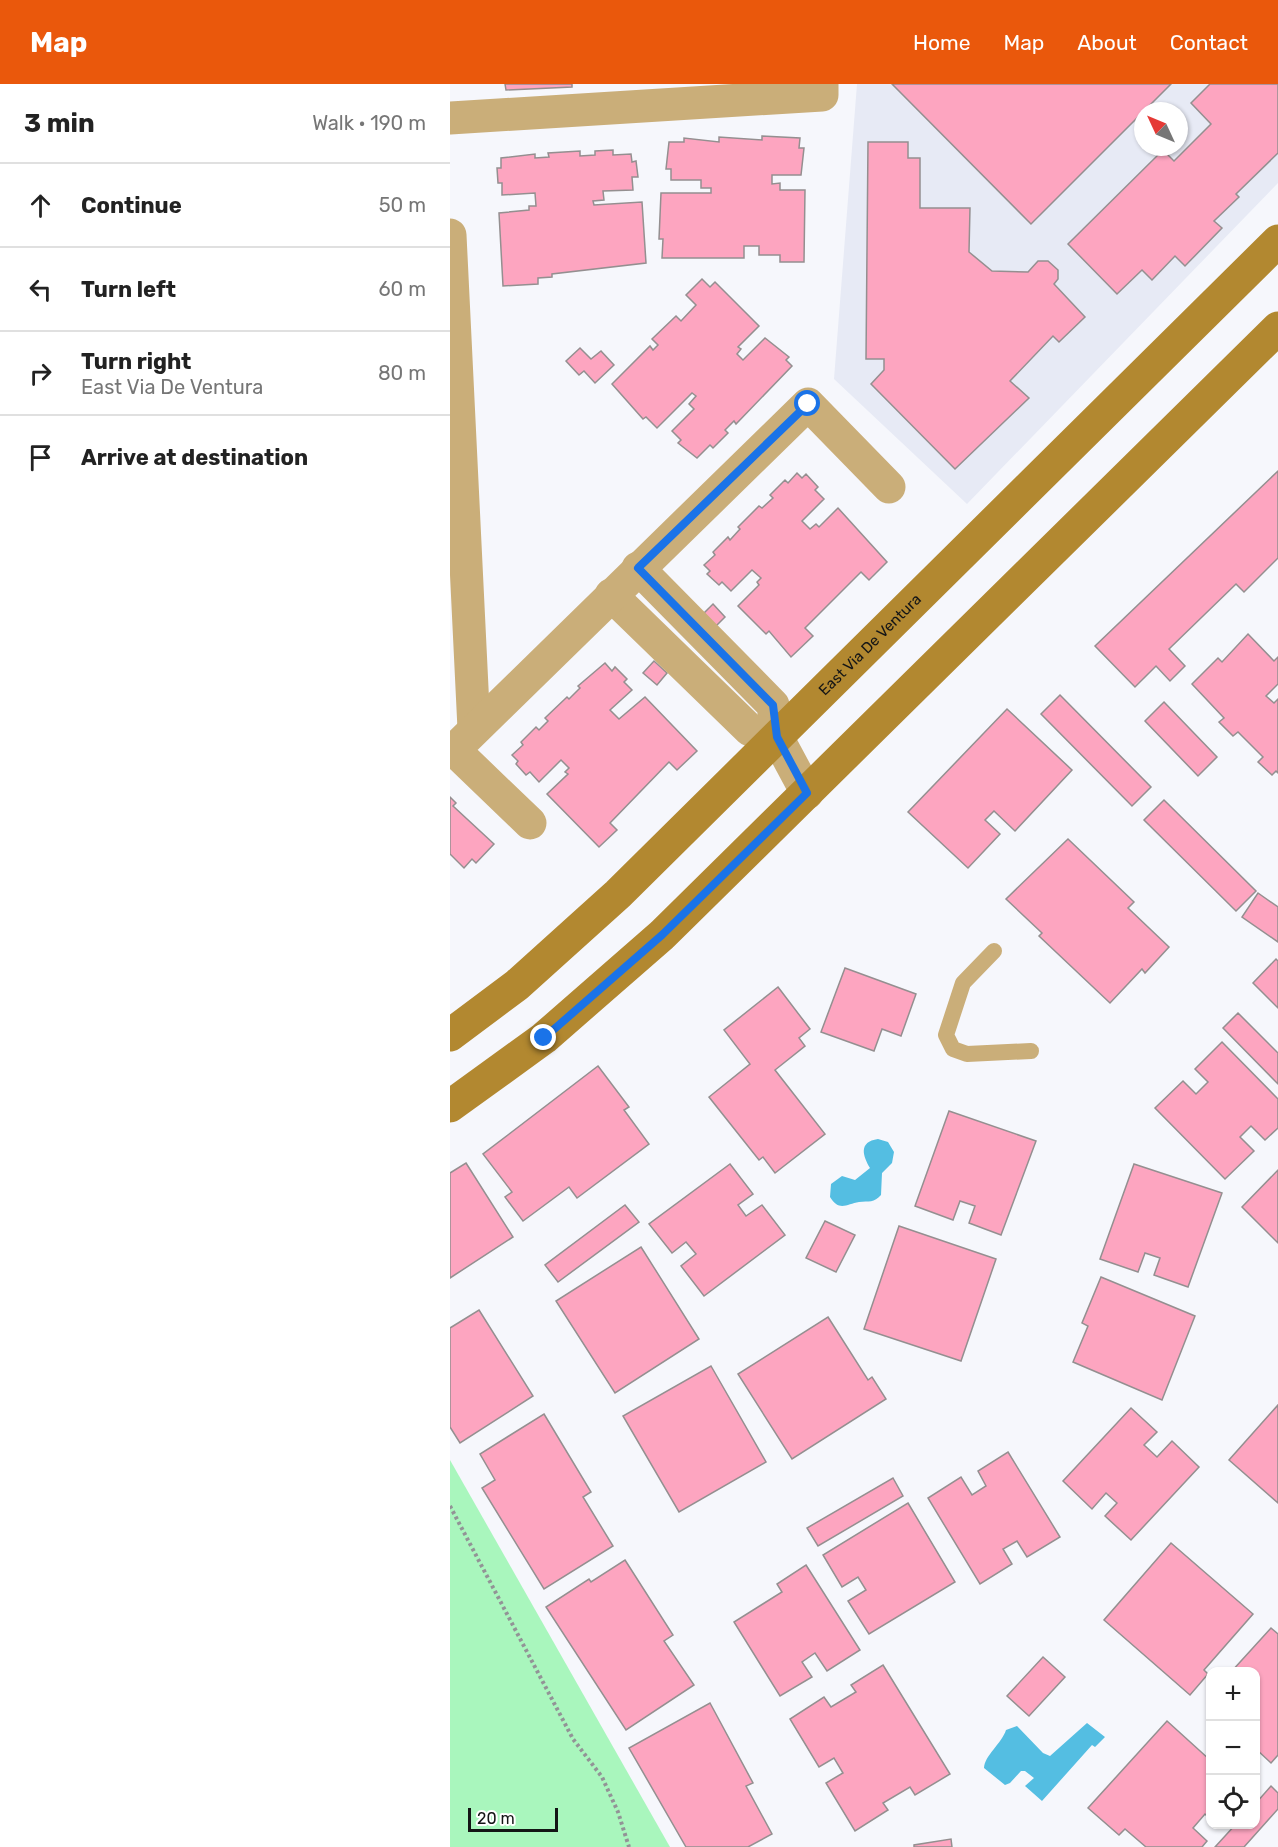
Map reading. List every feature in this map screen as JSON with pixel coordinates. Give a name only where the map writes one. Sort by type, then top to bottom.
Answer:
[{"type":"main road","name":"East Via De Ventura","points":[[450,1035],[517,984],[570,938],[777,737],[1278,241]]},
{"type":"main road","points":[[450,1106],[544,1038],[662,935],[1278,328]]},
{"type":"street","points":[[450,118],[822,95],[822,84]]},
{"type":"street","points":[[450,235],[474,729]]},
{"type":"street","points":[[530,823],[454,750],[808,404],[889,487]]},
{"type":"street","points":[[638,568],[773,705],[777,737],[807,793]]},
{"type":"street","points":[[611,595],[750,730],[777,737]]},
{"type":"lane","points":[[994,951],[963,983],[946,1035],[953,1049],[967,1054],[1030,1052]]},
{"type":"path","points":[[450,1506],[573,1739],[602,1776],[618,1812],[629,1847]]},
{"type":"shaded area","points":[[857,84],[1278,84],[1278,183],[967,504],[834,379]]},
{"type":"green space","points":[[450,1460],[670,1847],[450,1847]]},
{"type":"water","points":[[878,1139],[888,1142],[894,1152],[892,1163],[882,1173],[881,1195],[871,1201],[843,1206],[833,1202],[830,1197],[831,1184],[842,1176],[855,1180],[870,1168],[865,1159],[865,1146]]},
{"type":"water","points":[[1087,1723],[1105,1737],[1095,1747],[1092,1745],[1042,1801],[1025,1786],[1034,1778],[1025,1771],[1021,1771],[1005,1785],[984,1768],[987,1759],[1006,1730],[1017,1726],[1043,1753],[1050,1756]]},
{"type":"building","points":[[505,84],[572,84],[572,87],[506,90]]},
{"type":"building","points":[[892,84],[1171,84],[1153,102],[1134,102],[1134,121],[1031,224]]},
{"type":"building","points":[[1210,84],[1278,84],[1278,153],[1236,194],[1239,197],[1214,221],[1222,228],[1185,266],[1175,256],[1152,280],[1142,270],[1117,294],[1068,244],[1157,156],[1169,156],[1174,161],[1179,156],[1188,156],[1188,147],[1211,124],[1191,103]]},
{"type":"building","points":[[762,136],[800,138],[799,148],[804,148],[801,175],[772,175],[772,184],[780,183],[780,190],[805,190],[804,262],[780,262],[780,255],[759,255],[759,246],[744,246],[744,258],[662,258],[663,239],[659,239],[661,193],[711,193],[711,188],[701,188],[701,180],[671,180],[671,169],[666,169],[669,142],[684,142],[684,138],[719,142],[719,137],[762,140]]},
{"type":"building","points":[[868,142],[908,142],[908,158],[920,158],[920,208],[970,208],[969,252],[992,271],[1028,272],[1038,261],[1048,261],[1058,270],[1058,279],[1054,284],[1085,317],[1059,342],[1053,336],[1010,381],[1029,398],[955,469],[871,384],[884,370],[884,359],[866,359]]},
{"type":"building","points":[[613,150],[613,155],[631,154],[632,162],[636,161],[638,177],[632,177],[633,190],[603,191],[604,200],[593,201],[594,205],[642,202],[646,263],[552,274],[552,277],[538,278],[538,284],[503,286],[499,213],[529,210],[529,206],[536,206],[535,193],[502,195],[502,183],[498,183],[497,168],[501,168],[501,158],[535,154],[535,158],[549,157],[548,153],[580,151],[580,156],[595,155],[595,151]]},
{"type":"building","points":[[702,279],[710,287],[715,282],[759,326],[738,347],[741,349],[737,354],[743,360],[765,338],[789,357],[786,360],[792,366],[736,424],[734,421],[725,430],[728,433],[713,448],[710,445],[697,458],[678,443],[681,440],[672,431],[694,409],[689,404],[696,396],[692,393],[657,428],[646,417],[643,419],[612,384],[650,346],[653,350],[658,345],[652,339],[676,316],[681,321],[696,305],[686,295]]},
{"type":"building","points":[[580,348],[591,359],[601,351],[614,365],[595,383],[584,371],[579,375],[566,361]]},
{"type":"building","points":[[1278,471],[1278,558],[1244,592],[1236,584],[1169,649],[1185,666],[1170,681],[1156,666],[1135,687],[1095,646]]},
{"type":"building","points":[[797,473],[802,478],[806,474],[818,487],[815,490],[824,499],[802,521],[810,529],[816,524],[819,527],[838,508],[887,562],[869,580],[861,572],[805,628],[813,636],[791,657],[769,631],[766,634],[738,606],[759,585],[757,582],[761,578],[752,570],[731,591],[722,582],[719,585],[707,574],[710,571],[704,565],[715,555],[713,552],[728,537],[730,540],[740,529],[738,527],[759,506],[762,508],[773,498],[770,495],[785,480],[788,483]]},
{"type":"building","points":[[713,604],[725,617],[713,629],[701,616]]},
{"type":"building","points":[[1248,634],[1274,661],[1278,657],[1278,684],[1266,696],[1274,703],[1278,699],[1278,773],[1276,771],[1272,775],[1258,762],[1263,757],[1238,732],[1233,736],[1219,722],[1224,718],[1192,684],[1218,658],[1222,662]]},
{"type":"building","points":[[654,661],[667,673],[657,685],[643,673]]},
{"type":"building","points":[[605,663],[612,671],[615,667],[627,679],[624,682],[632,690],[610,710],[619,719],[645,697],[697,751],[677,770],[669,762],[610,823],[617,830],[599,847],[547,794],[568,774],[565,772],[569,768],[561,760],[539,782],[530,772],[526,775],[516,764],[518,761],[512,755],[523,745],[521,742],[536,727],[539,730],[548,721],[545,718],[567,697],[569,699],[580,688],[578,686]]},
{"type":"building","points":[[1060,695],[1151,787],[1132,806],[1041,714]]},
{"type":"building","points":[[1164,702],[1217,757],[1198,776],[1145,721]]},
{"type":"building","points":[[1007,709],[1072,770],[1015,831],[994,811],[985,820],[1000,834],[968,868],[908,812]]},
{"type":"building","points":[[450,797],[456,803],[453,806],[494,844],[476,863],[472,859],[464,868],[450,854]]},
{"type":"building","points":[[1164,800],[1256,891],[1236,911],[1144,820]]},
{"type":"building","points":[[1068,839],[1134,902],[1128,908],[1169,947],[1145,973],[1142,969],[1110,1003],[1039,936],[1042,933],[1006,899]]},
{"type":"building","points":[[1258,893],[1278,907],[1278,942],[1242,917]]},
{"type":"building","points":[[1276,959],[1278,961],[1278,1008],[1253,983]]},
{"type":"building","points":[[845,968],[916,994],[901,1036],[882,1029],[874,1051],[821,1032]]},
{"type":"building","points":[[778,987],[810,1029],[799,1038],[805,1046],[775,1070],[825,1134],[775,1173],[763,1157],[759,1160],[709,1097],[750,1064],[724,1030]]},
{"type":"building","points":[[1238,1013],[1278,1053],[1278,1084],[1223,1028]]},
{"type":"building","points":[[1222,1042],[1278,1099],[1278,1128],[1265,1140],[1251,1126],[1240,1137],[1254,1151],[1225,1179],[1155,1108],[1183,1081],[1196,1094],[1208,1082],[1195,1069]]},
{"type":"building","points":[[598,1066],[629,1107],[624,1110],[649,1144],[577,1198],[569,1187],[523,1221],[505,1197],[512,1192],[483,1154]]},
{"type":"building","points":[[949,1111],[1036,1141],[1001,1235],[969,1223],[975,1206],[960,1201],[953,1220],[915,1206]]},
{"type":"building","points":[[466,1163],[513,1237],[450,1278],[450,1173]]},
{"type":"building","points":[[730,1164],[753,1194],[738,1205],[746,1216],[762,1205],[785,1235],[704,1296],[681,1266],[696,1254],[686,1242],[672,1253],[649,1224]]},
{"type":"building","points":[[1134,1164],[1222,1193],[1188,1287],[1154,1275],[1160,1258],[1145,1253],[1138,1272],[1100,1259]]},
{"type":"building","points":[[1278,1170],[1278,1243],[1242,1207]]},
{"type":"building","points":[[625,1205],[639,1222],[558,1282],[545,1265]]},
{"type":"building","points":[[825,1221],[855,1235],[836,1272],[806,1258]]},
{"type":"building","points":[[899,1226],[996,1259],[961,1361],[864,1329]]},
{"type":"building","points":[[641,1247],[699,1339],[615,1393],[556,1301]]},
{"type":"building","points":[[1101,1277],[1195,1316],[1162,1400],[1073,1362],[1088,1326],[1082,1323]]},
{"type":"building","points":[[479,1310],[533,1396],[460,1443],[450,1427],[450,1328]]},
{"type":"building","points":[[828,1317],[868,1380],[872,1377],[886,1399],[792,1459],[738,1374]]},
{"type":"building","points":[[711,1366],[766,1462],[679,1512],[623,1416]]},
{"type":"building","points":[[1278,1405],[1278,1503],[1229,1460]]},
{"type":"building","points":[[1131,1408],[1157,1432],[1144,1445],[1157,1457],[1172,1441],[1199,1467],[1131,1540],[1105,1516],[1117,1503],[1106,1493],[1092,1509],[1063,1481]]},
{"type":"building","points":[[544,1414],[591,1492],[583,1497],[613,1546],[544,1589],[482,1488],[495,1480],[480,1454]]},
{"type":"building","points":[[1008,1452],[1060,1537],[1027,1557],[1017,1541],[1003,1549],[1012,1564],[980,1584],[928,1498],[961,1477],[972,1495],[986,1486],[978,1471]]},
{"type":"building","points":[[893,1478],[903,1496],[818,1546],[807,1528]]},
{"type":"building","points":[[908,1503],[955,1582],[869,1634],[848,1601],[866,1590],[858,1577],[842,1587],[823,1555]]},
{"type":"building","points":[[1171,1543],[1253,1614],[1206,1667],[1204,1670],[1206,1676],[1190,1695],[1104,1620]]},
{"type":"building","points":[[625,1560],[673,1635],[664,1641],[694,1685],[626,1730],[546,1607],[589,1579],[591,1582]]},
{"type":"building","points":[[806,1565],[860,1650],[827,1671],[815,1653],[802,1662],[812,1677],[780,1696],[734,1622],[782,1592],[777,1584]]},
{"type":"building","points":[[1271,1628],[1278,1634],[1278,1755],[1271,1763],[1260,1753],[1260,1667],[1236,1667]]},
{"type":"building","points":[[1043,1657],[1065,1677],[1029,1716],[1007,1696]]},
{"type":"building","points":[[883,1665],[950,1774],[915,1795],[910,1787],[883,1803],[888,1810],[855,1831],[826,1783],[843,1773],[834,1758],[819,1767],[790,1719],[824,1697],[831,1707],[856,1692],[851,1685]]},
{"type":"building","points":[[710,1703],[753,1783],[746,1786],[772,1834],[748,1847],[686,1847],[629,1748]]},
{"type":"building","points":[[1167,1721],[1206,1756],[1206,1815],[1193,1828],[1207,1841],[1202,1847],[1146,1847],[1125,1829],[1119,1835],[1088,1808]]},
{"type":"building","points":[[1271,1786],[1278,1793],[1278,1809],[1244,1847],[1215,1847],[1231,1829],[1260,1829],[1260,1798]]},
{"type":"building","points":[[951,1839],[952,1847],[914,1847],[914,1845]]},
{"type":"route","points":[[544,1038],[662,935],[807,793],[777,737],[773,705],[638,568],[808,404]]}]
